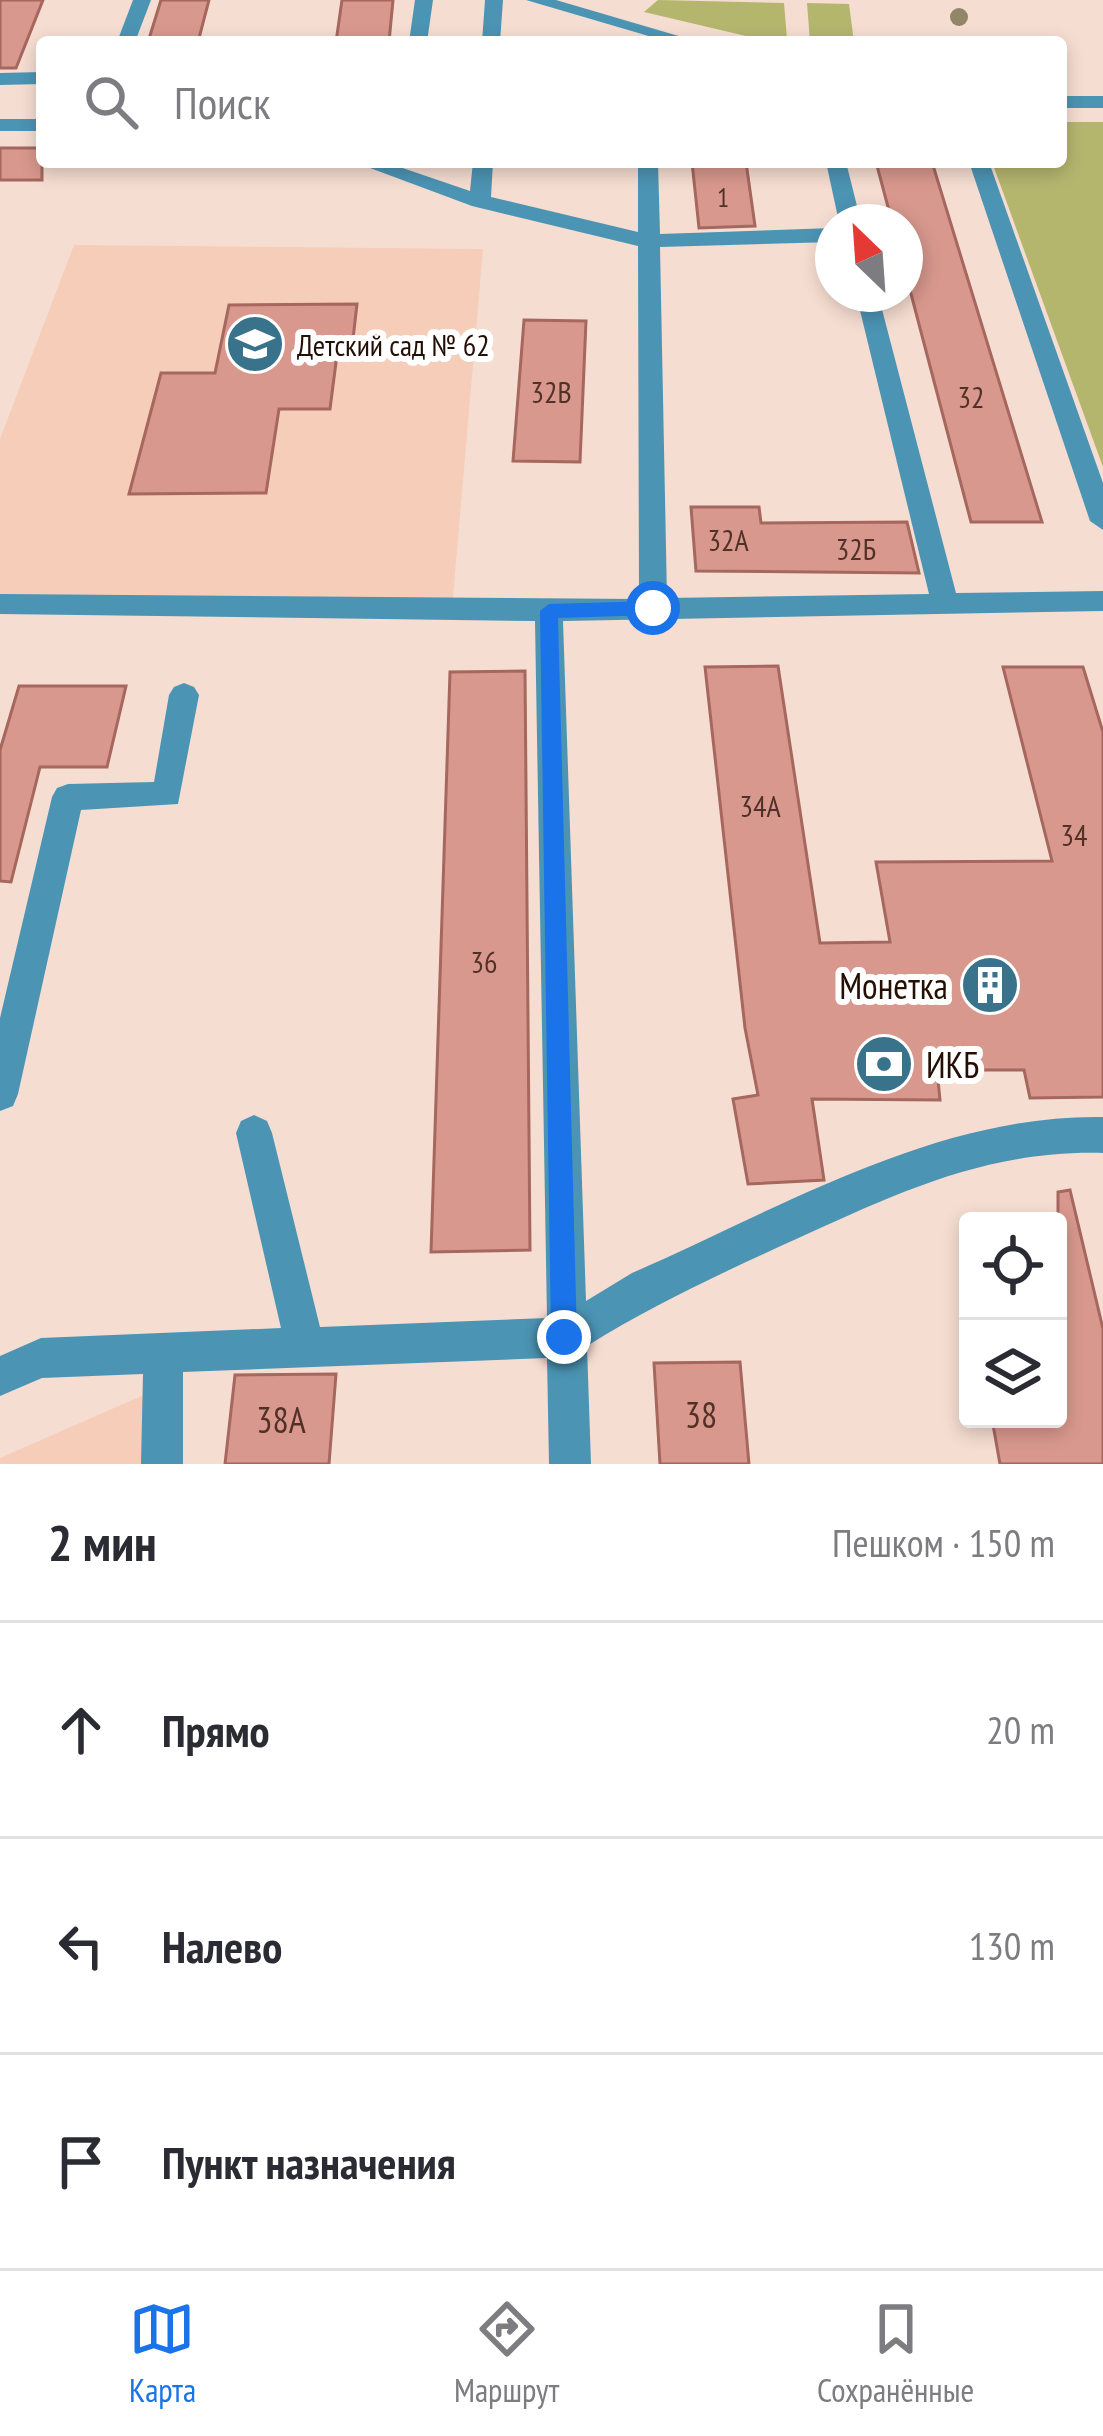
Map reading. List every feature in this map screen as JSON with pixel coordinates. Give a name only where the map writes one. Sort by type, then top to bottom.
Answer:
[{"type":"street","points":[[129,36],[142,0]]},
{"type":"street","points":[[419,36],[424,0]]},
{"type":"street","points":[[491,36],[494,0]]},
{"type":"street","points":[[535,0],[584,6],[650,36]]},
{"type":"street","points":[[0,79],[36,78]]},
{"type":"street","points":[[1067,103],[1103,102]]},
{"type":"street","points":[[0,125],[36,125]]},
{"type":"street","points":[[398,168],[480,202],[646,241],[815,236]]},
{"type":"street","points":[[480,202],[483,168]]},
{"type":"street","points":[[648,168],[653,608]]},
{"type":"street","points":[[837,168],[846,204]]},
{"type":"street","points":[[981,168],[1103,521]]},
{"type":"street","points":[[872,312],[945,603]]},
{"type":"street","points":[[0,604],[549,611],[1103,601]]},
{"type":"street","points":[[549,611],[570,1464]]},
{"type":"street","points":[[0,1094],[68,797],[166,794],[184,695]]},
{"type":"street","points":[[254,1133],[304,1347]]},
{"type":"street","points":[[3,1370],[41,1358],[564,1337],[646,1287],[933,1159],[1057,1134],[1103,1135]]},
{"type":"street","points":[[162,1464],[163,1353]]},
{"type":"shaded area","name":"Детский сад № 62","points":[[74,245],[483,249],[452,608],[0,601],[0,439]]},
{"type":"shaded area","points":[[162,1387],[162,1464],[0,1464],[0,1458]]},
{"type":"green space","points":[[658,0],[784,3],[787,36],[746,36],[644,12]]},
{"type":"green space","points":[[807,3],[849,4],[853,36],[810,36]]},
{"type":"green space","points":[[1067,122],[1103,122],[1103,467],[994,168],[1067,168]]},
{"type":"building","points":[[0,0],[43,0],[16,68],[0,68]]},
{"type":"building","points":[[161,0],[209,0],[200,36],[150,36]]},
{"type":"building","points":[[342,0],[393,0],[390,36],[337,36]]},
{"type":"building","points":[[0,148],[36,148],[36,168],[42,168],[42,180],[0,180]]},
{"type":"building","points":[[693,168],[747,168],[755,226],[699,228]]},
{"type":"building","points":[[878,168],[934,168],[1042,522],[971,522],[916,312],[923,312],[923,204],[887,204]]},
{"type":"building","points":[[357,304],[353,339],[339,339],[330,409],[279,409],[266,493],[129,494],[161,373],[215,373],[229,305]]},
{"type":"building","points":[[524,320],[586,321],[580,462],[513,461]]},
{"type":"building","points":[[691,507],[759,507],[761,523],[907,522],[919,573],[696,571]]},
{"type":"building","points":[[778,666],[820,943],[890,942],[876,862],[1052,861],[1003,667],[1083,667],[1103,732],[1103,1097],[1030,1098],[1024,1070],[937,1070],[940,1100],[812,1099],[824,1180],[748,1184],[733,1099],[758,1095],[745,1028],[705,667]]},
{"type":"building","points":[[525,671],[530,1250],[431,1252],[450,672]]},
{"type":"building","points":[[19,686],[126,686],[107,767],[40,767],[11,882],[0,881],[0,750]]},
{"type":"building","points":[[1070,1190],[1103,1329],[1103,1464],[1000,1464],[994,1428],[1067,1428],[1067,1212],[1058,1212],[1058,1192]]},
{"type":"building","points":[[740,1362],[749,1464],[660,1464],[654,1363]]},
{"type":"building","points":[[336,1374],[329,1464],[225,1464],[235,1375]]},
{"type":"place","name":"Детский сад № 62","points":[[255,344]]},
{"type":"place","name":"Монетка","points":[[990,985]]},
{"type":"place","name":"ИКБ","points":[[884,1064]]},
{"type":"route","points":[[564,1337],[549,611],[653,608]]}]
